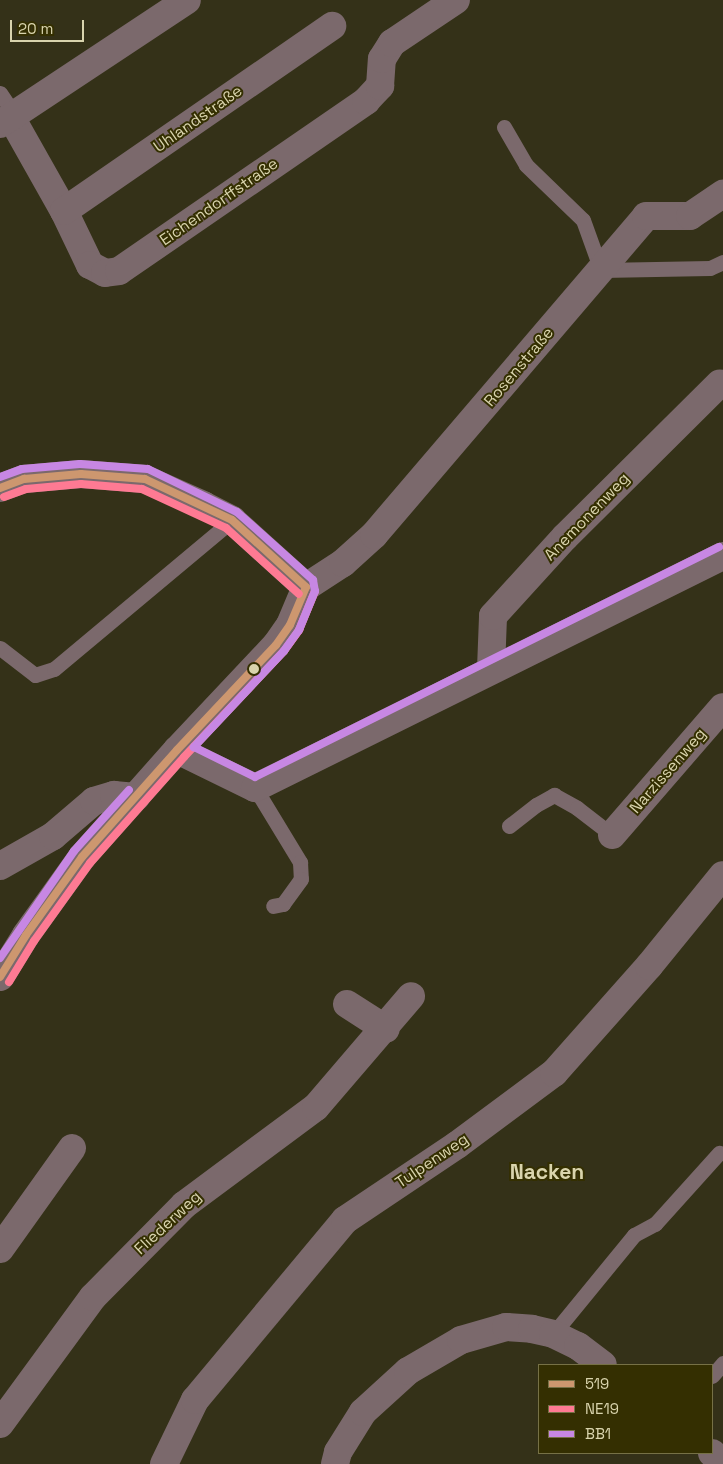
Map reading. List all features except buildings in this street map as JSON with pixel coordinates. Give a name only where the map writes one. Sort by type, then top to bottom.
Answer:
[{"type":"street","points":[[6,112],[186,0]]},
{"type":"street","name":"Eichendorffstraße","points":[[6,112],[64,211],[90,265],[105,273],[119,271],[366,101],[380,86],[382,59],[392,43],[456,0]]},
{"type":"street","name":"Uhlandstraße","points":[[64,211],[332,26]]},
{"type":"street","name":"Rosenstraße","points":[[306,587],[343,563],[374,535],[646,216],[690,216],[723,194]]},
{"type":"street","name":"Anemonenweg","points":[[491,669],[493,616],[565,537],[720,383]]},
{"type":"street","points":[[0,488],[24,479],[81,474],[145,479],[203,504],[232,520],[306,587],[290,625],[276,645],[82,857],[26,935],[0,977]]},
{"type":"street","points":[[178,750],[255,788],[491,669],[723,556]]},
{"type":"street","name":"Narzissenweg","points":[[612,834],[723,707]]},
{"type":"street","points":[[0,866],[53,836],[94,801],[114,795],[136,797]]},
{"type":"street","name":"Tulpenweg","points":[[164,1464],[194,1400],[344,1220],[457,1146],[554,1073],[649,966],[723,875]]},
{"type":"street","name":"Fliederweg","points":[[0,1424],[93,1297],[184,1205],[316,1107],[386,1029],[412,996]]},
{"type":"street","points":[[347,1004],[386,1029]]},
{"type":"street","points":[[0,1249],[72,1148]]},
{"type":"street","points":[[335,1464],[338,1452],[363,1412],[408,1371],[461,1340],[506,1327],[532,1329],[553,1334],[578,1346],[602,1364]]},
{"type":"street","points":[[713,1454],[723,1462]]},
{"type":"lane","points":[[504,127],[526,165],[583,220],[601,270],[710,268],[723,262]]},
{"type":"lane","points":[[0,648],[35,676],[54,669],[232,520]]},
{"type":"lane","points":[[255,788],[300,862],[301,879],[283,904],[272,906]]},
{"type":"lane","points":[[510,826],[536,805],[554,795],[577,808],[612,834]]},
{"type":"lane","points":[[553,1334],[634,1235],[655,1224],[719,1153]]},
{"type":"lane","points":[[713,1375],[723,1363]]},
{"type":"transit line","name":"BB1","points":[[0,477],[22,469],[80,464],[148,469],[237,512],[313,580],[315,591],[299,630],[284,651],[194,747],[255,777],[719,547]]},
{"type":"transit line","name":"519","points":[[0,488],[24,479],[81,474],[145,479],[232,520],[306,587]]},
{"type":"transit line","name":"NE19","points":[[4,497],[26,489],[81,484],[142,489],[226,528],[299,594]]},
{"type":"transit line","name":"519","points":[[0,977],[26,935],[82,857],[177,750],[276,645],[290,625],[306,587]]},
{"type":"transit line","name":"NE19","points":[[9,982],[34,941],[90,863],[184,757],[284,651],[299,630],[315,591]]},
{"type":"transit line","name":"BB1","points":[[0,958],[74,851],[129,790]]},
{"type":"district","name":"Nacken","points":[[547,1172]]}]
